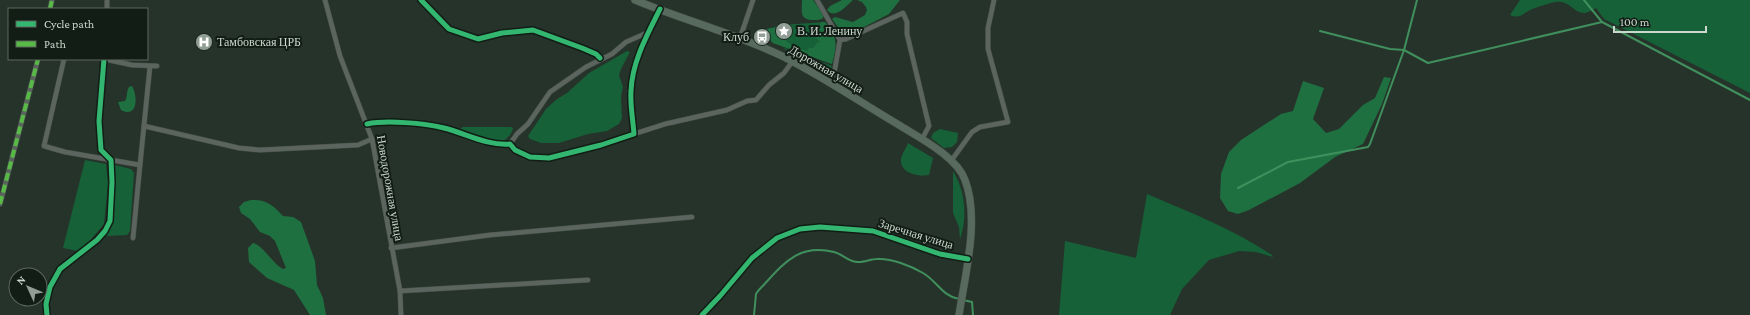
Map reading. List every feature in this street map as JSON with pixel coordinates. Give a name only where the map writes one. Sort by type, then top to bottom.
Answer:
[{"type":"main road","name":"Дорожная улица","points":[[635,0],[740,38],[792,62],[922,140],[951,161],[959,169],[965,179],[971,203],[968,260],[960,313]]},
{"type":"street","name":"Новодорожная улица","points":[[325,0],[340,56],[372,139],[400,291],[401,315]]},
{"type":"street","points":[[422,0],[448,29],[478,39],[502,33],[533,30],[582,48],[596,54],[600,58]]},
{"type":"street","points":[[740,38],[754,0]]},
{"type":"street","points":[[817,0],[840,40],[832,85]]},
{"type":"street","points":[[951,161],[972,132],[980,127],[1008,122],[988,49],[988,28],[994,0]]},
{"type":"street","points":[[634,134],[631,100],[632,82],[636,62],[648,32],[660,9]]},
{"type":"street","points":[[840,40],[846,39],[903,13],[907,22],[907,34],[928,126],[922,140]]},
{"type":"street","points":[[510,144],[516,134],[528,124],[546,96],[600,58],[612,54],[626,42],[648,32]]},
{"type":"street","points":[[0,204],[38,60]]},
{"type":"street","points":[[64,60],[44,146],[65,152],[140,165]]},
{"type":"street","points":[[47,315],[46,304],[50,287],[60,269],[97,240],[108,226],[112,182],[111,160],[101,150],[99,134],[104,60]]},
{"type":"street","points":[[109,60],[132,65],[157,66]]},
{"type":"street","points":[[510,144],[515,150],[530,157],[548,158],[601,145],[665,124],[727,110],[747,101],[756,100],[768,85],[784,73],[792,62]]},
{"type":"street","points":[[133,238],[150,66]]},
{"type":"street","points":[[367,124],[381,121],[443,127],[494,144],[510,144]]},
{"type":"street","points":[[144,126],[239,148],[260,150],[358,145],[372,139]]},
{"type":"street","points":[[391,248],[490,235],[692,217]]},
{"type":"street","name":"Заречная улица","points":[[702,315],[752,258],[777,238],[800,228],[820,227],[873,231],[940,254],[968,260]]},
{"type":"street","points":[[400,291],[588,280]]},
{"type":"green space","points":[[802,0],[813,0],[824,15],[823,18],[819,20],[806,19],[802,14]]},
{"type":"green space","points":[[842,0],[853,0],[837,13],[833,14],[827,10],[830,6]]},
{"type":"green space","points":[[857,0],[900,0],[889,14],[845,37],[832,19],[835,17],[853,22],[865,15],[867,10],[866,7],[862,2]]},
{"type":"green space","points":[[1520,0],[1750,0],[1750,93],[1604,19],[1596,8],[1584,13],[1577,11],[1564,3],[1556,2],[1531,9],[1520,16],[1510,15]]},
{"type":"green space","points":[[821,22],[825,22],[834,37],[835,51],[832,64],[773,43],[767,36],[760,33],[761,31],[769,28],[777,29],[786,35],[786,41],[793,46],[807,51],[809,48],[813,48],[820,42],[812,30],[820,26]]},
{"type":"green space","points":[[825,22],[832,32],[835,42],[835,51],[832,64],[773,43],[767,36],[760,33],[761,31],[781,25]]},
{"type":"green space","points":[[782,47],[832,66],[830,71],[820,70],[813,67]]},
{"type":"green space","points":[[627,51],[630,52],[619,75],[623,87],[621,96],[622,118],[619,124],[607,131],[588,134],[559,143],[541,143],[530,139],[528,136],[546,109],[557,99],[567,93],[589,73]]},
{"type":"green space","points":[[1384,77],[1391,78],[1382,104],[1363,144],[1335,157],[1300,183],[1249,210],[1238,214],[1228,211],[1220,198],[1221,174],[1229,152],[1241,140],[1281,114],[1293,111],[1303,81],[1324,88],[1313,119],[1326,133],[1339,129],[1363,105],[1375,98]]},
{"type":"green space","points":[[132,86],[136,100],[134,109],[127,112],[121,110],[118,102],[125,101],[128,89]]},
{"type":"green space","points":[[463,127],[513,128],[508,137],[500,142],[460,129]]},
{"type":"green space","points":[[940,129],[958,133],[957,142],[952,147],[944,148],[931,138],[933,133]]},
{"type":"green space","points":[[908,143],[933,158],[929,175],[915,175],[903,168],[901,159]]},
{"type":"green space","points":[[85,160],[106,164],[108,184],[104,224],[82,250],[78,251],[63,248]]},
{"type":"green space","points":[[115,165],[131,169],[134,173],[130,231],[127,235],[106,236],[113,219]]},
{"type":"green space","points":[[953,171],[963,195],[964,204],[964,222],[960,239],[959,227],[953,213]]},
{"type":"green space","points":[[1147,194],[1195,214],[1242,237],[1273,257],[1256,252],[1239,251],[1209,260],[1182,289],[1170,315],[1059,315],[1065,241],[1136,258]]},
{"type":"green space","points":[[251,200],[265,202],[276,209],[283,216],[293,217],[301,222],[315,261],[317,285],[323,298],[326,315],[310,315],[294,290],[267,278],[249,262],[248,248],[253,243],[260,247],[275,263],[283,269],[286,268],[275,241],[270,236],[260,232],[250,219],[241,213],[239,207],[244,202]]},
{"type":"waterway","points":[[1238,188],[1288,162],[1368,147],[1404,50],[1417,0]]},
{"type":"waterway","points":[[1584,0],[1602,22]]},
{"type":"waterway","points":[[1320,31],[1390,49],[1404,50],[1428,63],[1602,22],[1750,100]]},
{"type":"waterway","points":[[754,315],[756,294],[783,265],[800,254],[809,251],[821,250],[834,252],[855,262],[883,259],[901,263],[928,276],[948,295],[959,299]]},
{"type":"waterway","points":[[963,300],[972,302],[973,315]]},
{"type":"marked path","points":[[50,8],[52,0]]},
{"type":"marked path","points":[[0,204],[38,60]]},
{"type":"cycle path","points":[[421,0],[449,29],[478,39],[502,33],[533,30],[582,48],[596,54],[600,58]]},
{"type":"cycle path","points":[[367,124],[394,122],[436,126],[493,143],[510,144],[515,150],[530,157],[549,158],[601,145],[634,134],[631,107],[634,70],[641,49],[660,9]]},
{"type":"cycle path","points":[[47,315],[46,304],[50,287],[60,269],[97,240],[105,231],[110,221],[112,182],[111,160],[101,150],[99,121],[104,60]]},
{"type":"cycle path","points":[[702,315],[752,258],[777,238],[800,229],[820,227],[873,231],[940,254],[968,259]]},
{"type":"place","name":"В. И. Ленину","points":[[784,31]]},
{"type":"place","name":"Клуб","points":[[762,37]]},
{"type":"place","name":"Тамбовская ЦРБ","points":[[204,42]]}]
